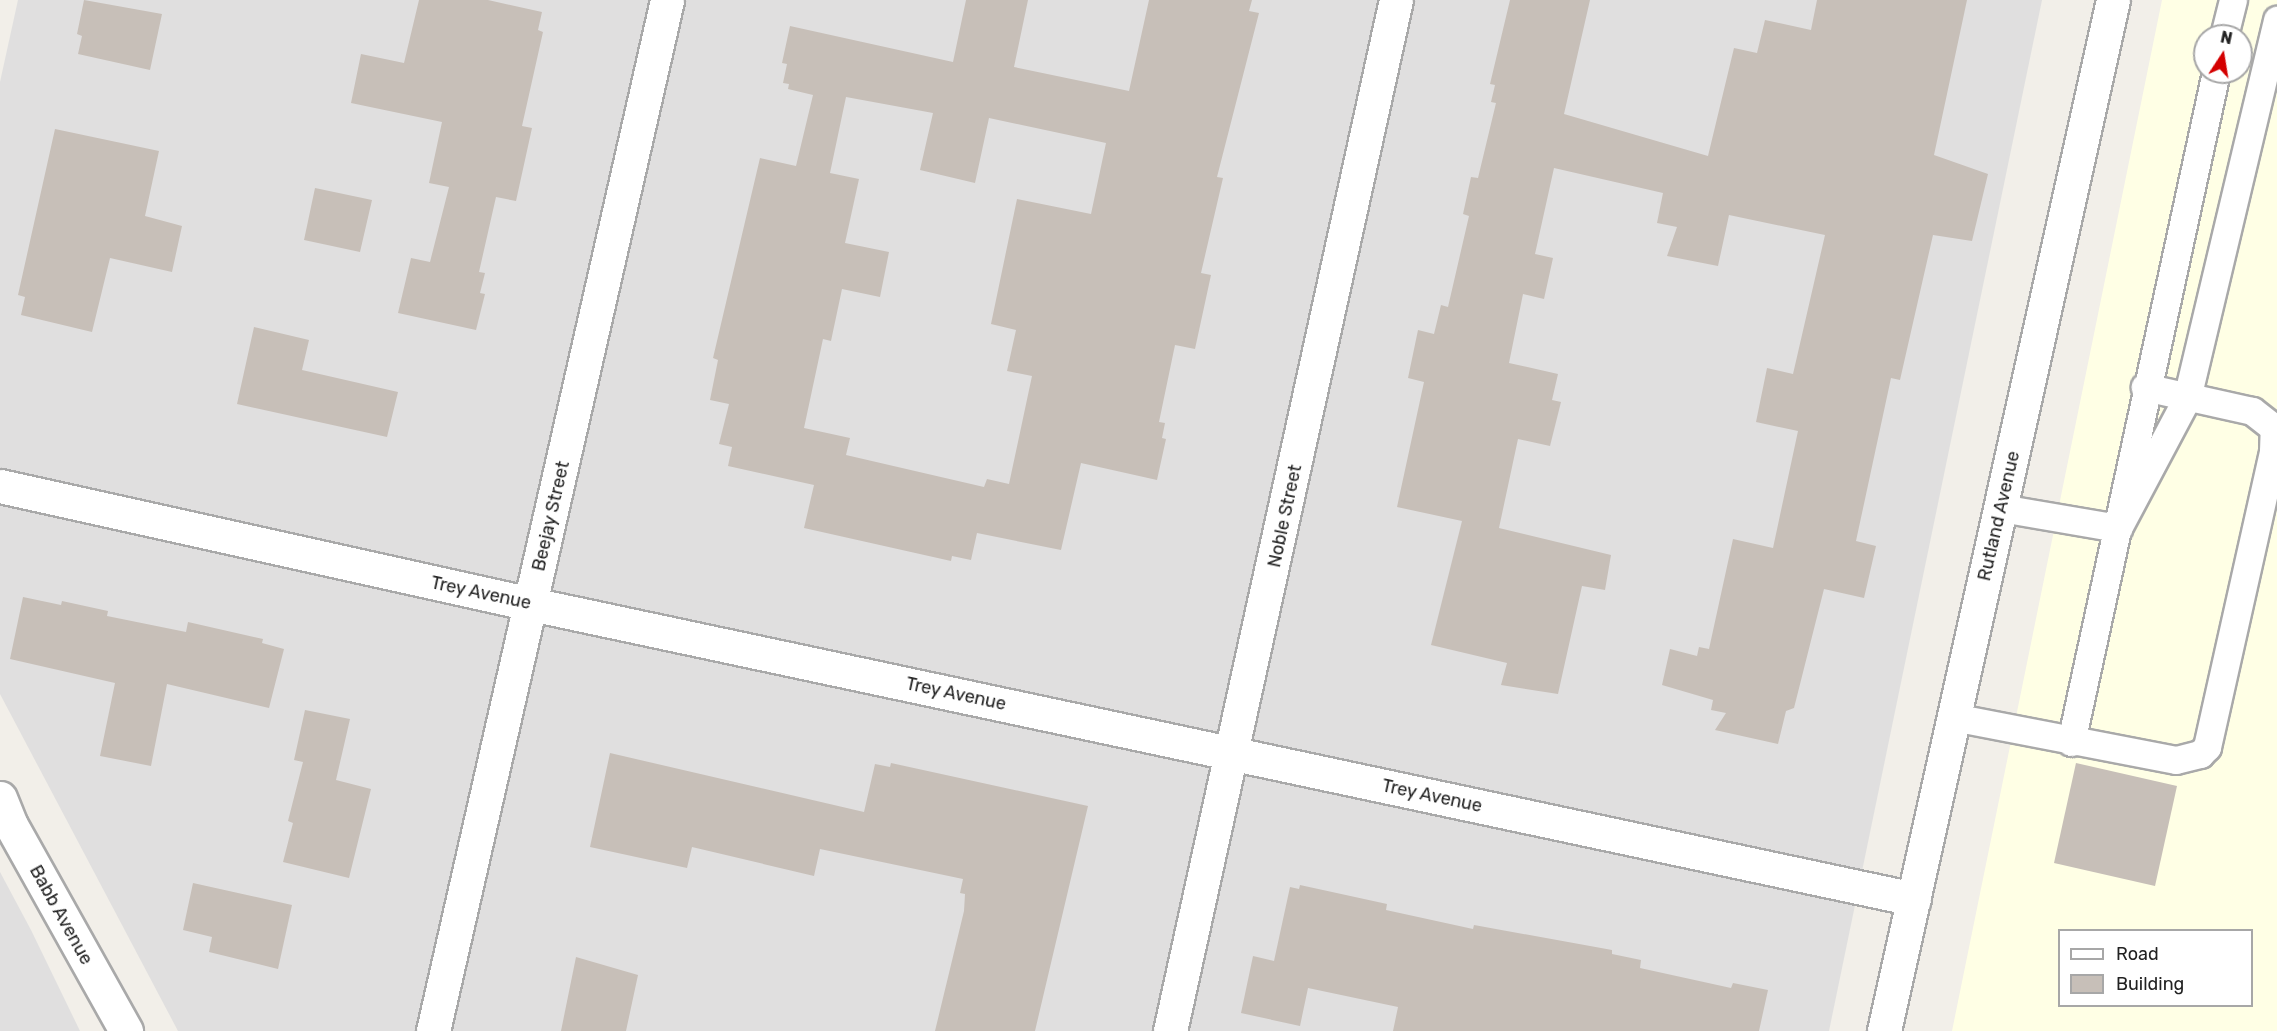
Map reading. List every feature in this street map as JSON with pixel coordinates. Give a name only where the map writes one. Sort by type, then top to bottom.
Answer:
[{"type":"street","name":"Beejay Street","points":[[433,1031],[667,0]]},
{"type":"street","name":"Noble Street","points":[[1170,1031],[1234,753],[1396,0]]},
{"type":"street","name":"Rutland Avenue","points":[[1884,1031],[2113,0]]},
{"type":"street","name":"Trey Avenue","points":[[0,486],[531,604],[1914,899]]},
{"type":"street","name":"Babb Avenue","points":[[4,820],[126,1031]]},
{"type":"lane","points":[[2227,24],[2232,0]]},
{"type":"lane","points":[[2118,528],[2187,398],[2277,20]]},
{"type":"lane","points":[[2071,742],[2118,528],[2145,387],[2213,84]]},
{"type":"lane","points":[[1953,717],[2071,742],[2175,760],[2200,754],[2207,747],[2273,451],[2274,428],[2252,411],[2145,387]]},
{"type":"lane","points":[[2001,508],[2118,528]]},
{"type":"shaded area","points":[[18,0],[2042,0],[1829,1031],[178,1031],[0,694],[0,82]]},
{"type":"shaded area","points":[[2162,0],[2277,0],[2277,1031],[1952,1031]]},
{"type":"shaded area","points":[[0,872],[31,930],[80,1031],[0,1031]]},
{"type":"building","points":[[84,0],[162,14],[150,70],[78,54],[82,36],[77,34]]},
{"type":"building","points":[[419,0],[488,0],[542,12],[538,30],[543,32],[522,126],[532,128],[516,201],[496,197],[479,272],[485,273],[480,293],[485,294],[476,330],[398,313],[411,258],[430,262],[449,187],[429,183],[442,122],[351,103],[361,54],[404,63]]},
{"type":"building","points":[[966,0],[1028,0],[1014,67],[1129,91],[1149,0],[1252,0],[1249,11],[1259,13],[1217,177],[1223,178],[1201,273],[1211,275],[1195,349],[1175,345],[1159,422],[1165,423],[1162,438],[1166,439],[1157,480],[1081,463],[1061,550],[977,533],[971,560],[952,556],[951,561],[804,528],[814,485],[728,466],[732,447],[719,444],[729,404],[710,400],[718,360],[713,358],[760,158],[796,166],[813,95],[788,89],[789,84],[783,83],[787,64],[782,63],[790,26],[953,62]],"holes":[[[846,97],[933,113],[920,170],[975,183],[989,118],[1106,143],[1091,214],[1017,199],[991,324],[1016,330],[1007,371],[1032,376],[1009,484],[987,479],[984,487],[846,455],[850,438],[804,428],[823,339],[831,341],[842,289],[880,297],[889,252],[845,243],[859,179],[830,173]]]},
{"type":"building","points":[[1510,0],[1590,0],[1564,114],[1708,156],[1734,48],[1757,53],[1765,20],[1811,30],[1817,0],[1967,0],[1934,155],[1988,174],[1972,241],[1933,235],[1900,380],[1891,378],[1856,541],[1876,546],[1864,598],[1824,589],[1794,708],[1786,711],[1778,744],[1715,730],[1726,713],[1711,710],[1713,700],[1662,685],[1670,649],[1697,656],[1699,647],[1709,649],[1733,539],[1773,548],[1798,431],[1756,422],[1767,368],[1793,374],[1825,235],[1729,215],[1718,266],[1667,256],[1677,227],[1657,223],[1663,193],[1554,168],[1535,254],[1553,258],[1544,299],[1523,294],[1509,363],[1558,374],[1552,400],[1561,402],[1550,446],[1518,439],[1499,528],[1611,555],[1605,590],[1582,586],[1558,694],[1501,685],[1507,663],[1431,645],[1462,521],[1397,507],[1424,382],[1408,378],[1418,330],[1434,334],[1441,305],[1448,307],[1469,216],[1463,214],[1471,177],[1478,178],[1496,103],[1491,102],[1495,85],[1490,84]]},
{"type":"building","points":[[55,129],[159,151],[145,216],[182,226],[172,272],[110,258],[92,332],[21,315],[25,297],[18,295]]},
{"type":"building","points":[[315,188],[372,200],[360,252],[304,240]]},
{"type":"building","points":[[254,327],[309,340],[302,370],[398,392],[387,437],[237,404]]},
{"type":"building","points":[[23,597],[61,605],[62,601],[108,611],[107,616],[186,632],[188,622],[263,639],[262,643],[284,649],[269,708],[167,684],[151,766],[100,756],[115,683],[10,659]]},
{"type":"building","points":[[305,710],[350,719],[336,780],[371,789],[349,878],[283,862],[293,823],[288,821],[303,762],[294,760]]},
{"type":"building","points":[[610,753],[864,812],[875,764],[890,767],[891,763],[1088,806],[1035,1031],[935,1031],[964,911],[965,894],[960,893],[963,879],[820,849],[814,876],[692,847],[687,868],[590,847]]},
{"type":"building","points":[[2076,763],[2177,786],[2155,886],[2054,863]]},
{"type":"building","points":[[193,883],[292,905],[278,969],[209,952],[212,937],[183,930]]},
{"type":"building","points":[[1300,885],[1387,904],[1386,910],[1473,929],[1474,925],[1612,950],[1612,954],[1641,960],[1640,968],[1731,988],[1733,983],[1768,990],[1759,1031],[1393,1031],[1398,1007],[1308,988],[1300,1026],[1241,1013],[1253,956],[1274,961],[1290,887],[1299,889]]},
{"type":"building","points":[[576,957],[638,975],[626,1031],[561,1031]]}]
